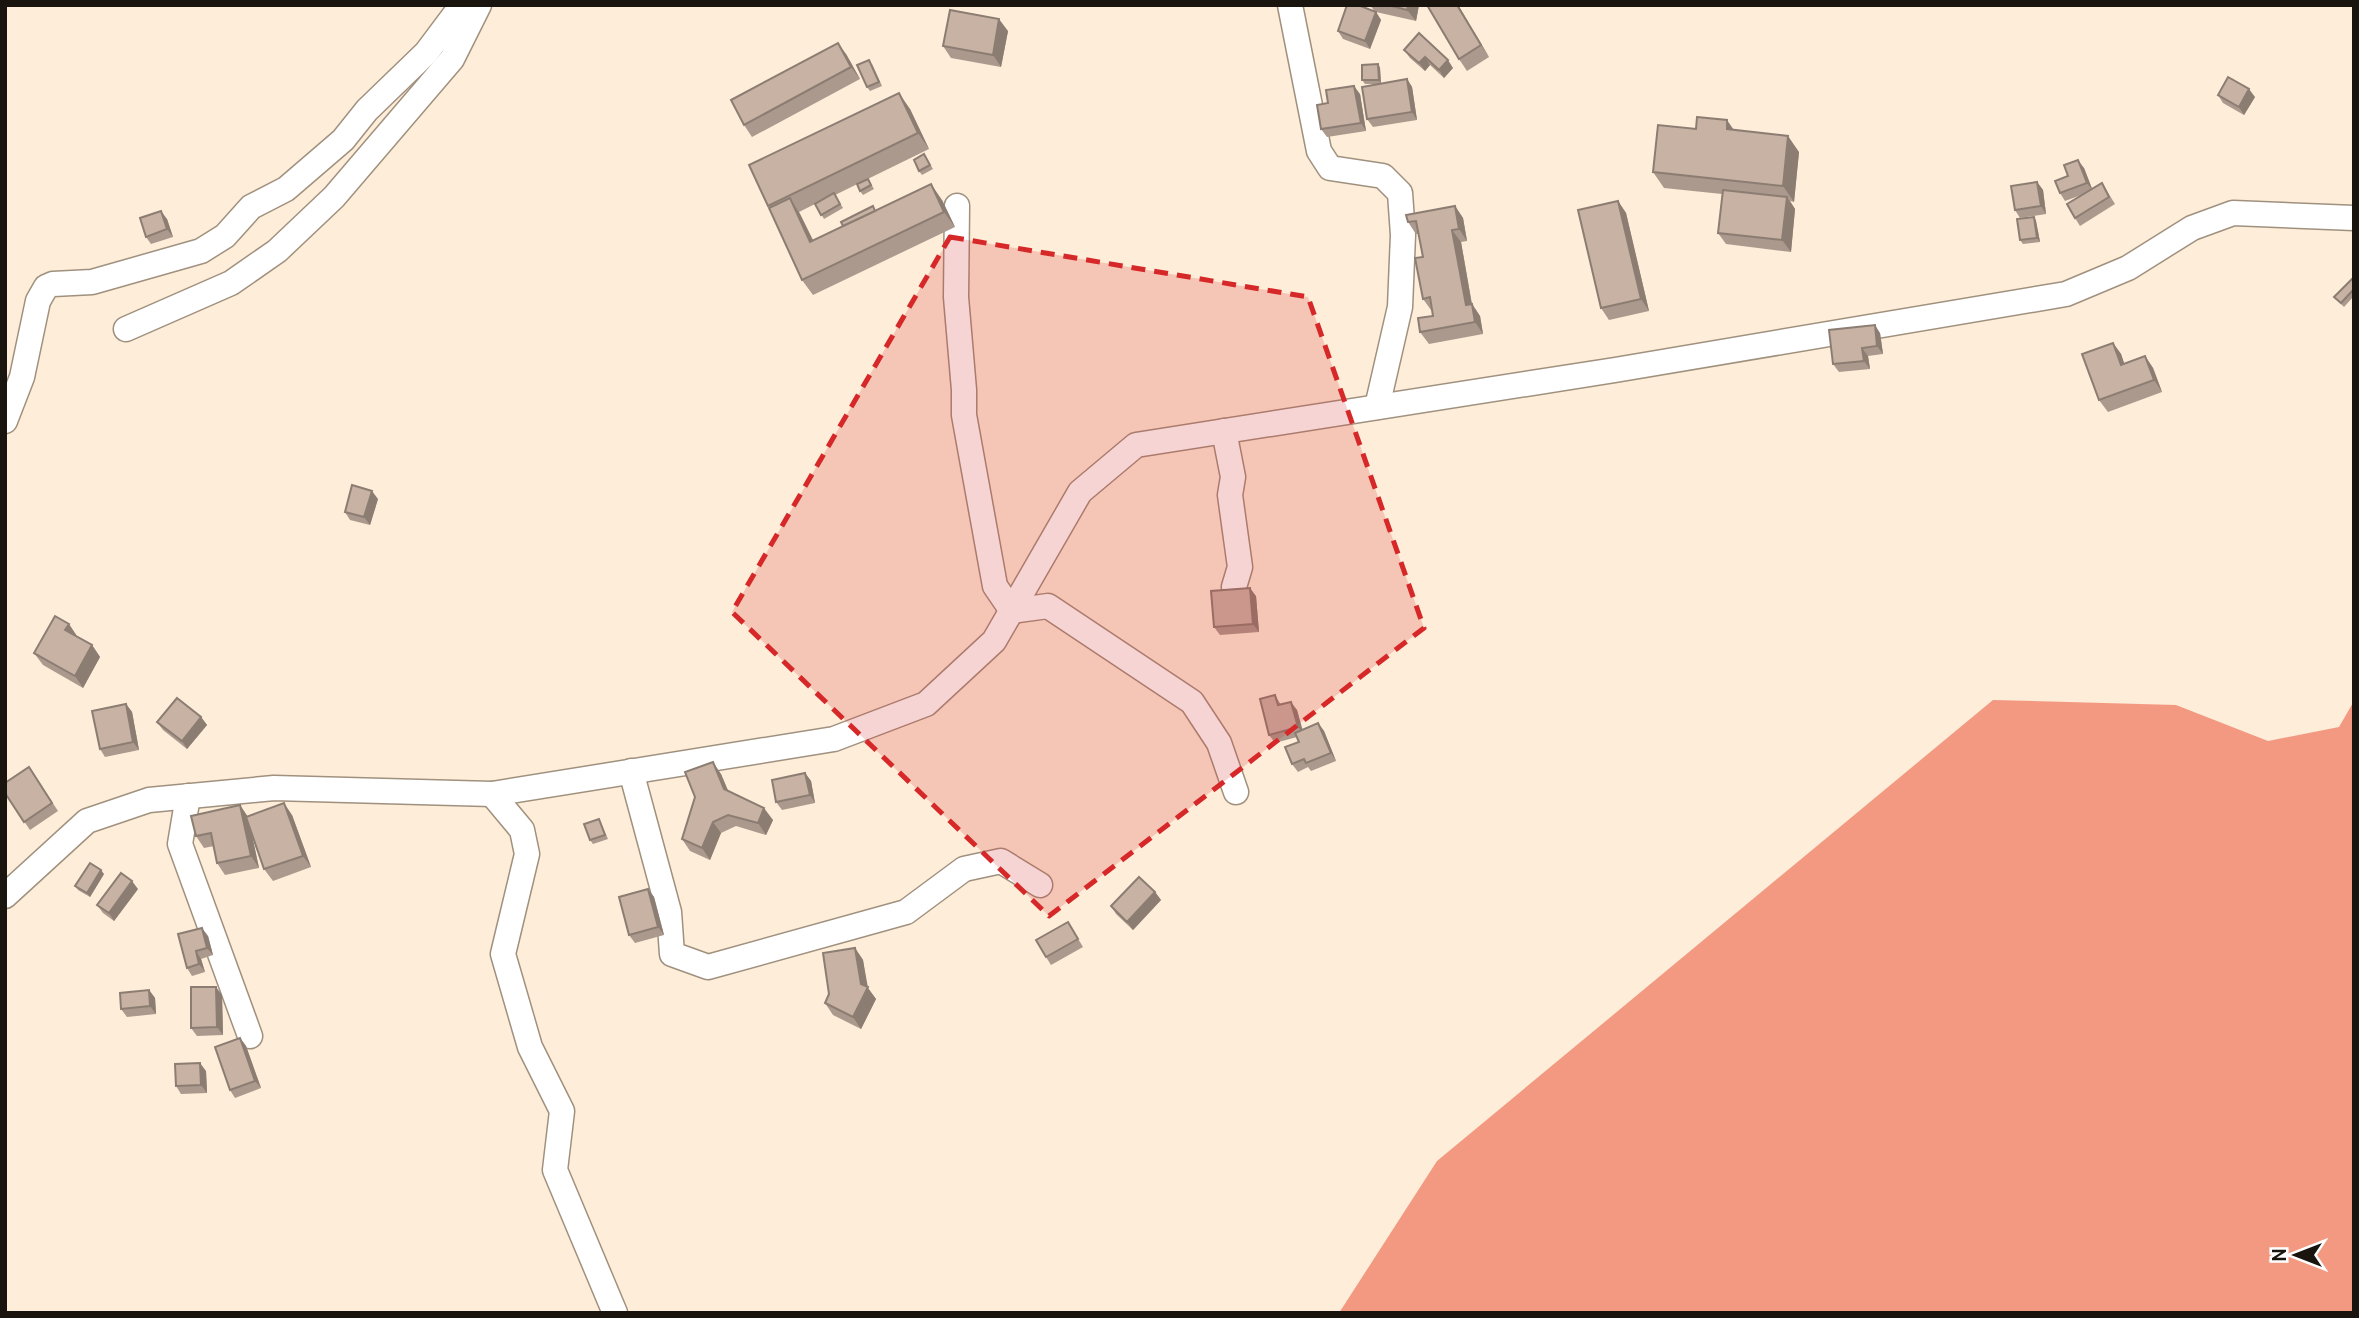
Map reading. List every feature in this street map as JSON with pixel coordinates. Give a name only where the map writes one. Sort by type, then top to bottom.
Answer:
[{"type":"street","points":[[5,421],[14,373],[38,301],[46,287],[53,284],[92,282],[201,251],[213,245],[225,236],[251,207],[286,189],[343,140],[367,110],[426,53],[462,5]]},
{"type":"street","points":[[126,329],[231,283],[277,251],[334,197],[452,59],[479,5]]},
{"type":"street","points":[[1290,5],[1318,151],[1329,168],[1383,176],[1400,193],[1403,235],[1400,307],[1377,407]]},
{"type":"street","points":[[957,206],[956,297],[964,415],[995,586],[1012,611]]},
{"type":"street","points":[[5,896],[87,821],[149,800],[274,788],[492,794],[834,739],[926,704],[994,641],[1080,492],[1136,445],[1615,370],[2066,294],[2128,268],[2192,228],[2233,213],[2354,218]]},
{"type":"street","points":[[1224,431],[1233,477],[1230,495],[1241,567],[1234,587]]},
{"type":"street","points":[[1012,611],[1048,607],[1192,702],[1219,743],[1236,792]]},
{"type":"street","points":[[631,771],[669,912],[672,954],[708,967],[906,912],[964,869],[1001,861],[1040,885]]},
{"type":"street","points":[[492,794],[522,830],[527,854],[503,954],[530,1047],[562,1111],[555,1170],[615,1313]]},
{"type":"street","points":[[188,796],[180,844],[250,1036]]},
{"type":"highlighted area","points":[[950,237],[1308,297],[1424,628],[1049,916],[732,612]]},
{"type":"shaded area","points":[[1993,700],[2176,705],[2268,741],[2339,727],[2354,701],[2354,1313],[1339,1313],[1437,1161]]},
{"type":"building","points":[[1347,5],[1358,5],[1376,12],[1365,41],[1338,31]]},
{"type":"building","points":[[1388,5],[1408,5],[1407,10]]},
{"type":"building","points":[[1427,5],[1457,5],[1481,45],[1459,59]]},
{"type":"building","points":[[950,10],[999,19],[993,55],[943,46]]},
{"type":"building","points":[[1419,33],[1448,60],[1439,70],[1425,57],[1419,63],[1404,50]]},
{"type":"building","points":[[838,43],[851,67],[744,125],[731,100]]},
{"type":"building","points":[[869,60],[879,82],[867,87],[857,65]]},
{"type":"building","points":[[1378,64],[1379,80],[1362,80],[1362,65]]},
{"type":"building","points":[[2228,77],[2249,89],[2239,107],[2218,95]]},
{"type":"building","points":[[1407,79],[1412,112],[1367,119],[1362,87]]},
{"type":"building","points":[[1354,86],[1361,123],[1321,129],[1317,105],[1328,103],[1326,90]]},
{"type":"building","points":[[899,93],[918,133],[768,206],[749,165]]},
{"type":"building","points":[[1697,117],[1727,120],[1727,129],[1788,136],[1783,186],[1653,172],[1658,125],[1696,129]]},
{"type":"building","points":[[924,154],[930,165],[919,171],[914,160]]},
{"type":"building","points":[[2078,160],[2087,183],[2060,193],[2055,181],[2068,176],[2064,165]]},
{"type":"building","points":[[868,179],[871,185],[860,191],[857,184]]},
{"type":"building","points":[[2037,182],[2041,206],[2015,210],[2011,186]]},
{"type":"building","points":[[2102,183],[2109,197],[2075,218],[2067,204]]},
{"type":"building","points":[[931,184],[944,212],[802,280],[769,208],[790,198],[810,242]]},
{"type":"building","points":[[1723,190],[1787,197],[1782,240],[1718,233]]},
{"type":"building","points":[[834,193],[840,204],[821,215],[815,204]]},
{"type":"building","points":[[1618,201],[1641,299],[1601,308],[1578,210]]},
{"type":"building","points":[[873,206],[875,211],[843,226],[841,222]]},
{"type":"building","points":[[1455,206],[1459,229],[1452,230],[1466,305],[1472,304],[1475,322],[1420,332],[1418,318],[1433,316],[1430,297],[1423,299],[1415,258],[1423,257],[1416,221],[1408,222],[1406,215]]},
{"type":"building","points":[[161,211],[167,229],[146,237],[140,218]]},
{"type":"building","points":[[2034,217],[2037,238],[2020,240],[2017,219]]},
{"type":"building","points":[[2354,277],[2354,289],[2341,303],[2334,297]]},
{"type":"building","points":[[1875,325],[1877,346],[1862,348],[1864,361],[1833,364],[1829,330]]},
{"type":"building","points":[[2113,343],[2121,365],[2145,356],[2154,380],[2099,400],[2082,354]]},
{"type":"building","points":[[352,485],[372,491],[364,517],[345,512]]},
{"type":"building","points":[[1250,588],[1253,624],[1214,627],[1211,591]]},
{"type":"building","points":[[55,616],[69,624],[65,630],[92,645],[75,676],[34,653]]},
{"type":"building","points":[[1275,695],[1278,705],[1291,702],[1298,727],[1269,735],[1260,699]]},
{"type":"building","points":[[177,698],[201,717],[182,741],[157,722]]},
{"type":"building","points":[[126,704],[133,742],[100,749],[92,711]]},
{"type":"building","points":[[1318,723],[1331,753],[1306,763],[1304,759],[1292,764],[1285,747],[1299,742],[1295,733]]},
{"type":"building","points":[[713,762],[724,789],[764,808],[758,823],[728,815],[713,822],[702,848],[682,839],[695,797],[685,772]]},
{"type":"building","points":[[29,767],[52,803],[24,822],[5,793],[5,783]]},
{"type":"building","points":[[805,773],[810,795],[776,802],[772,780]]},
{"type":"building","points":[[284,803],[303,856],[264,869],[246,817]]},
{"type":"building","points":[[240,805],[251,856],[217,863],[211,833],[196,836],[191,816]]},
{"type":"building","points":[[599,819],[605,835],[590,840],[584,824]]},
{"type":"building","points":[[90,863],[101,870],[87,893],[75,886]]},
{"type":"building","points":[[121,873],[132,881],[109,913],[97,905]]},
{"type":"building","points":[[1139,877],[1155,892],[1127,922],[1111,906]]},
{"type":"building","points":[[648,889],[658,927],[629,935],[619,897]]},
{"type":"building","points":[[1068,922],[1078,939],[1046,957],[1036,940]]},
{"type":"building","points":[[202,928],[207,948],[196,951],[199,964],[187,968],[178,934]]},
{"type":"building","points":[[855,948],[861,984],[868,987],[853,1017],[825,1003],[829,994],[823,953]]},
{"type":"building","points":[[191,987],[216,987],[217,1027],[191,1028]]},
{"type":"building","points":[[149,990],[150,1006],[121,1009],[120,993]]},
{"type":"building","points":[[240,1038],[255,1081],[230,1090],[215,1047]]},
{"type":"building","points":[[200,1063],[201,1085],[176,1086],[175,1064]]}]
